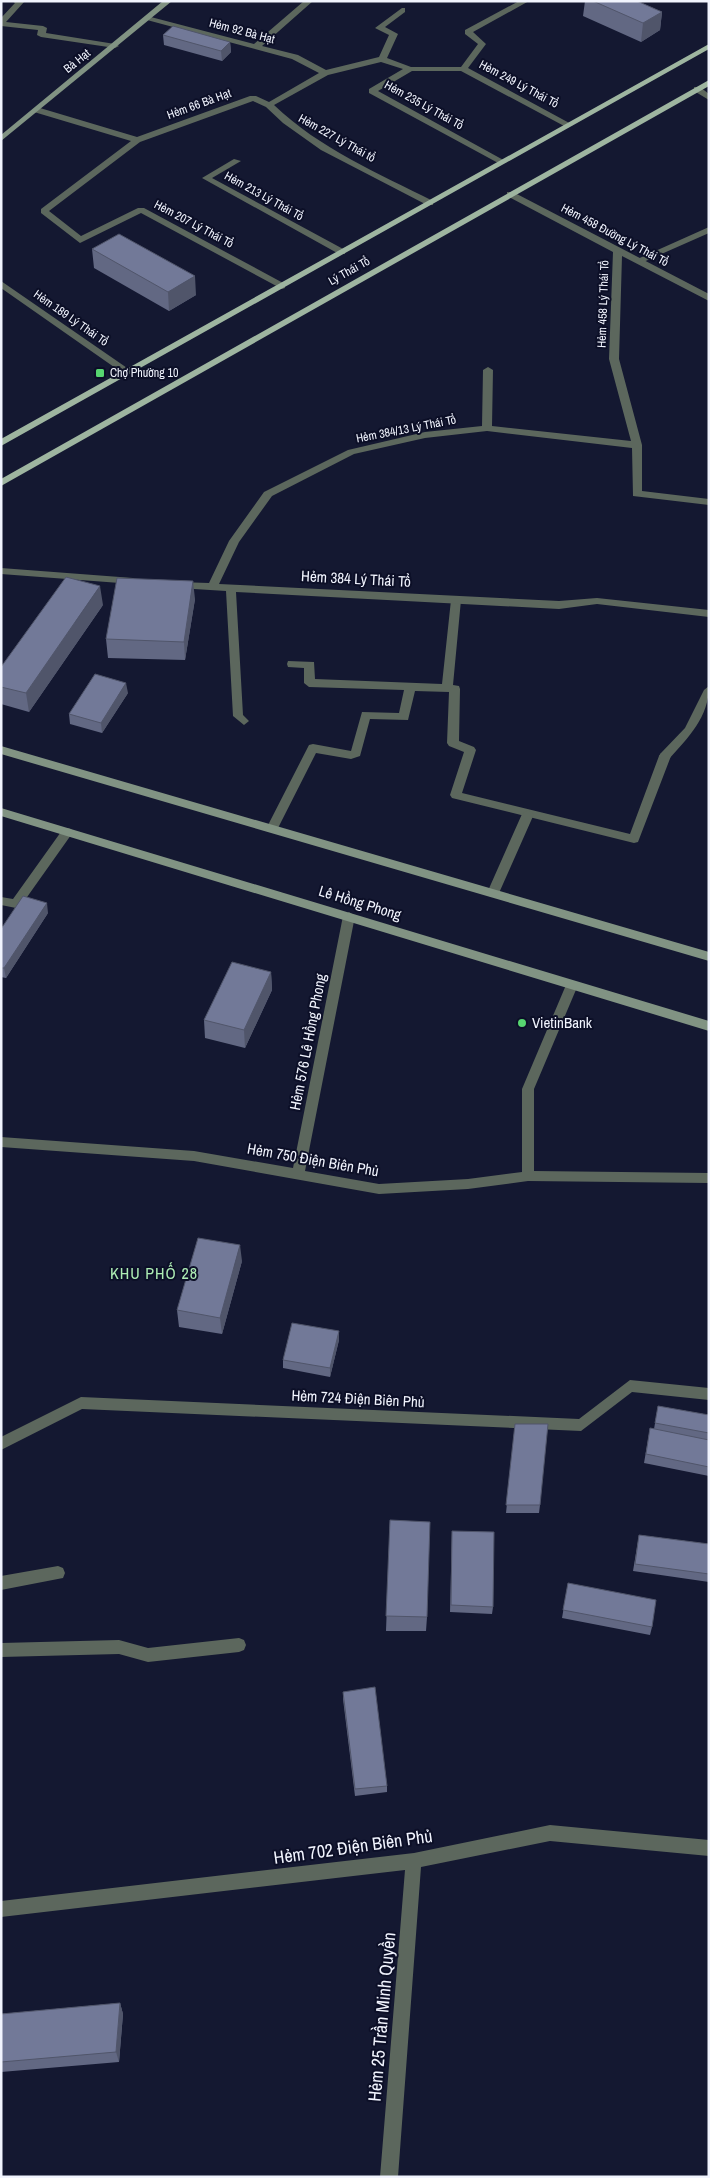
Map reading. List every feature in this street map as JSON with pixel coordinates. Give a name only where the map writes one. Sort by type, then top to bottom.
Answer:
[{"type":"main road","name":"Bà Hạt","points":[[1,139],[150,18],[168,1]]},
{"type":"main road","name":"Lý Thái Tổ","points":[[1,443],[709,46]]},
{"type":"main road","name":"Lý Thái Tổ","points":[[1,483],[709,82]]},
{"type":"main road","points":[[1,750],[709,957]]},
{"type":"main road","name":"Lê Hồng Phong","points":[[1,812],[709,1026]]},
{"type":"street","points":[[1,24],[20,2],[16,1]]},
{"type":"street","points":[[255,47],[310,1]]},
{"type":"street","points":[[463,69],[482,44],[468,32],[525,1]]},
{"type":"street","points":[[382,59],[394,34],[378,28],[402,10]]},
{"type":"street","name":"Hẻm 92 Bà Hạt","points":[[150,18],[295,57],[325,73]]},
{"type":"street","points":[[1,24],[43,28],[41,34],[115,46]]},
{"type":"street","name":"Hẻm 249 Lý Thái Tổ","points":[[382,59],[410,69],[463,69],[569,125]]},
{"type":"street","name":"Hẻm 227 Lý Thái tổ","points":[[382,59],[325,73],[269,105],[287,124],[316,143],[430,203]]},
{"type":"street","name":"Hẻm 235 Lý Thái Tổ","points":[[410,69],[372,91],[502,162]]},
{"type":"street","points":[[697,88],[709,98]]},
{"type":"street","name":"Hẻm 66 Bà Hạt","points":[[44,211],[137,140],[253,98],[269,105]]},
{"type":"street","points":[[37,110],[137,140]]},
{"type":"street","name":"Hẻm 213 Lý Thái Tổ","points":[[237,161],[206,178],[342,252]]},
{"type":"street","name":"Hẻm 458 Đường Lý Thái Tổ","points":[[510,194],[709,298]]},
{"type":"street","name":"Hẻm 207 Lý Thái Tổ","points":[[44,211],[80,240],[142,210],[282,286]]},
{"type":"street","points":[[638,261],[709,230]]},
{"type":"street","name":"Hẻm 458 Lý Thái Tổ","points":[[618,250],[614,358],[637,445],[637,494],[709,502]]},
{"type":"street","name":"Hẻm 189 Lý Thái Tổ","points":[[1,284],[127,372]]},
{"type":"street","points":[[488,370],[488,428]]},
{"type":"street","name":"Hẻm 384/13 Lý Thái Tổ","points":[[212,587],[234,542],[268,494],[351,452],[425,435],[488,428],[637,445]]},
{"type":"street","points":[[1,571],[145,582]]},
{"type":"street","name":"Hẻm 384 Lý Thái Tổ","points":[[164,584],[559,605],[597,601],[709,614]]},
{"type":"street","points":[[231,588],[238,716],[244,721]]},
{"type":"street","points":[[447,688],[456,600]]},
{"type":"street","points":[[292,664],[310,665],[309,683],[456,689],[453,743],[470,750],[456,795],[634,839],[665,756],[689,730],[709,690]]},
{"type":"street","points":[[272,829],[313,748],[351,755],[356,753],[366,715],[404,717],[410,686]]},
{"type":"street","points":[[492,892],[528,814]]},
{"type":"street","points":[[1,902],[16,904],[66,832]]},
{"type":"street","name":"Hẻm 576 Lê Hồng Phong","points":[[298,1174],[349,916]]},
{"type":"street","points":[[528,1176],[528,1089],[572,985]]},
{"type":"street","name":"Hẻm 750 Điện Biên Phủ","points":[[1,1142],[194,1156],[379,1189],[468,1184],[528,1176],[709,1178]]},
{"type":"street","name":"Hẻm 724 Điện Biên Phủ","points":[[1,1444],[81,1403],[581,1425],[630,1386],[709,1394]]},
{"type":"street","points":[[1,1583],[58,1573]]},
{"type":"street","points":[[1,1650],[119,1647],[148,1655],[239,1644]]},
{"type":"street","name":"Hẻm 702 Điện Biên Phủ","points":[[1,1909],[414,1861],[550,1833],[709,1848]]},
{"type":"street","name":"Hẻm 25 Trần Minh Quyền","points":[[389,2177],[414,1861]]},
{"type":"building","points":[[593,1],[637,1],[662,12],[643,23]]},
{"type":"building","points":[[173,26],[230,42],[221,51],[163,35]]},
{"type":"building","points":[[119,234],[195,276],[168,292],[92,249]]},
{"type":"building","points":[[66,577],[100,586],[26,693],[1,687],[1,667]]},
{"type":"building","points":[[117,578],[193,581],[184,642],[106,639]]},
{"type":"building","points":[[95,674],[126,683],[101,723],[69,714]]},
{"type":"building","points":[[23,896],[47,903],[4,968],[1,968],[1,929]]},
{"type":"building","points":[[232,962],[271,972],[244,1030],[204,1020]]},
{"type":"building","points":[[198,1238],[240,1245],[220,1318],[177,1310]]},
{"type":"building","points":[[292,1323],[339,1331],[330,1368],[283,1360]]},
{"type":"building","points":[[658,1406],[709,1415],[709,1433],[655,1423]]},
{"type":"building","points":[[515,1424],[548,1424],[540,1505],[506,1505]]},
{"type":"building","points":[[650,1428],[709,1440],[709,1467],[646,1454]]},
{"type":"building","points":[[390,1520],[430,1522],[427,1617],[386,1616]]},
{"type":"building","points":[[452,1531],[494,1532],[493,1607],[451,1605]]},
{"type":"building","points":[[639,1535],[709,1544],[709,1574],[635,1564]]},
{"type":"building","points":[[568,1583],[656,1600],[652,1627],[563,1610]]},
{"type":"building","points":[[375,1687],[387,1786],[355,1789],[343,1692]]},
{"type":"building","points":[[120,2003],[116,2052],[1,2062],[1,2014]]},
{"type":"place","name":"Chợ Phường 10","points":[[100,373]]},
{"type":"place","name":"VietinBank","points":[[522,1023]]},
{"type":"district","name":"KHU PHỐ 28","points":[[154,1273]]}]
